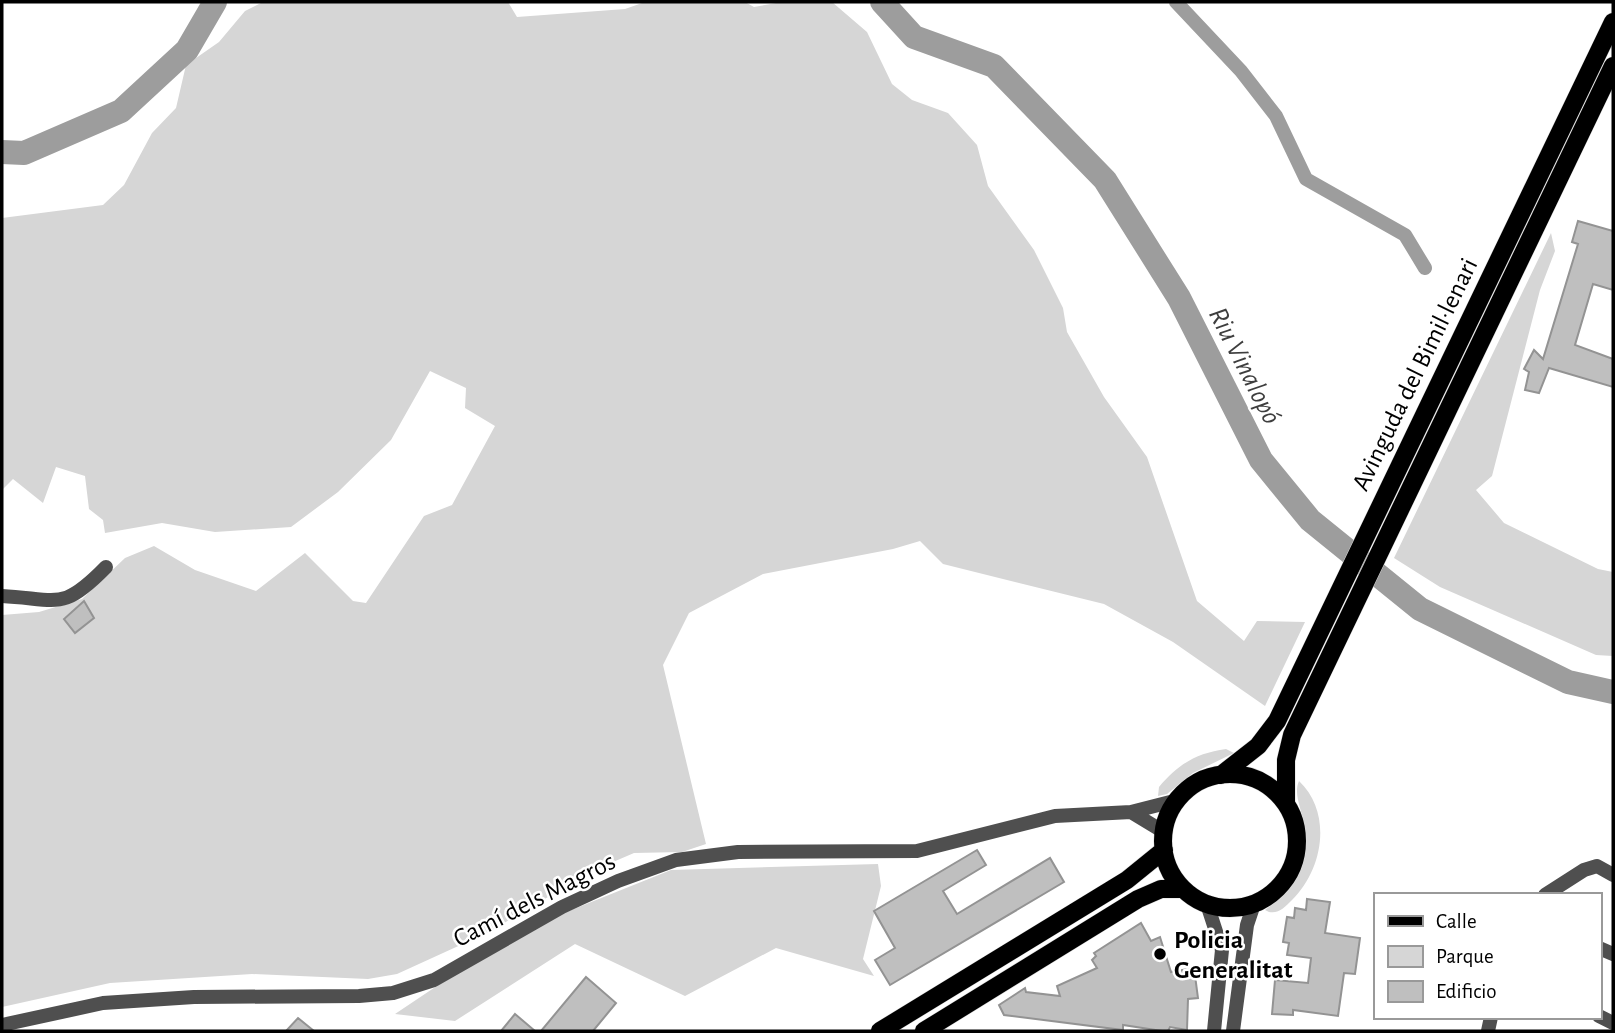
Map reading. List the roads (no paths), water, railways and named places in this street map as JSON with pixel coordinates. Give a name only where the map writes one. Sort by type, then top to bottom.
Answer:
[{"type":"main road","name":"Avinguda del Bimil·lenari","points":[[1220,775],[1258,746],[1277,721],[1613,22]]},
{"type":"main road","name":"Avinguda del Bimil·lenari","points":[[1286,804],[1286,760],[1292,735],[1613,66]]},
{"type":"main road","points":[[880,1031],[1128,880],[1164,841],[1178,800],[1197,783],[1220,775],[1242,775],[1263,782],[1286,804],[1297,833],[1293,864],[1276,890],[1254,904],[1236,908],[1207,904],[1183,889],[1170,871],[1164,841]]},
{"type":"main road","points":[[924,1031],[1139,899],[1161,889],[1183,889]]},
{"type":"street","points":[[2,596],[55,602],[80,593],[106,567]]},
{"type":"street","name":"Camí dels Magros","points":[[2,1025],[103,1003],[194,997],[359,996],[393,993],[434,980],[562,907],[618,881],[676,860],[738,852],[918,851],[1055,816],[1131,812],[1178,800]]},
{"type":"street","points":[[1131,812],[1156,824],[1164,841]]},
{"type":"street","points":[[1548,893],[1584,870],[1597,866],[1613,875]]},
{"type":"street","points":[[1207,904],[1222,950],[1214,1031]]},
{"type":"street","points":[[1233,1031],[1247,925],[1254,904]]},
{"type":"waterway","name":"Riu Vinalopó","points":[[2,152],[24,153],[121,111],[187,50],[215,2]]},
{"type":"waterway","name":"Riu Vinalopó","points":[[882,2],[914,37],[994,66],[1105,180],[1179,298],[1261,460],[1310,520],[1420,609],[1568,682],[1613,692]]},
{"type":"waterway","points":[[1176,2],[1241,71],[1276,116],[1306,179],[1405,235],[1425,268]]},
{"type":"place","name":"Policia Generalitat","points":[[1160,954]]}]
